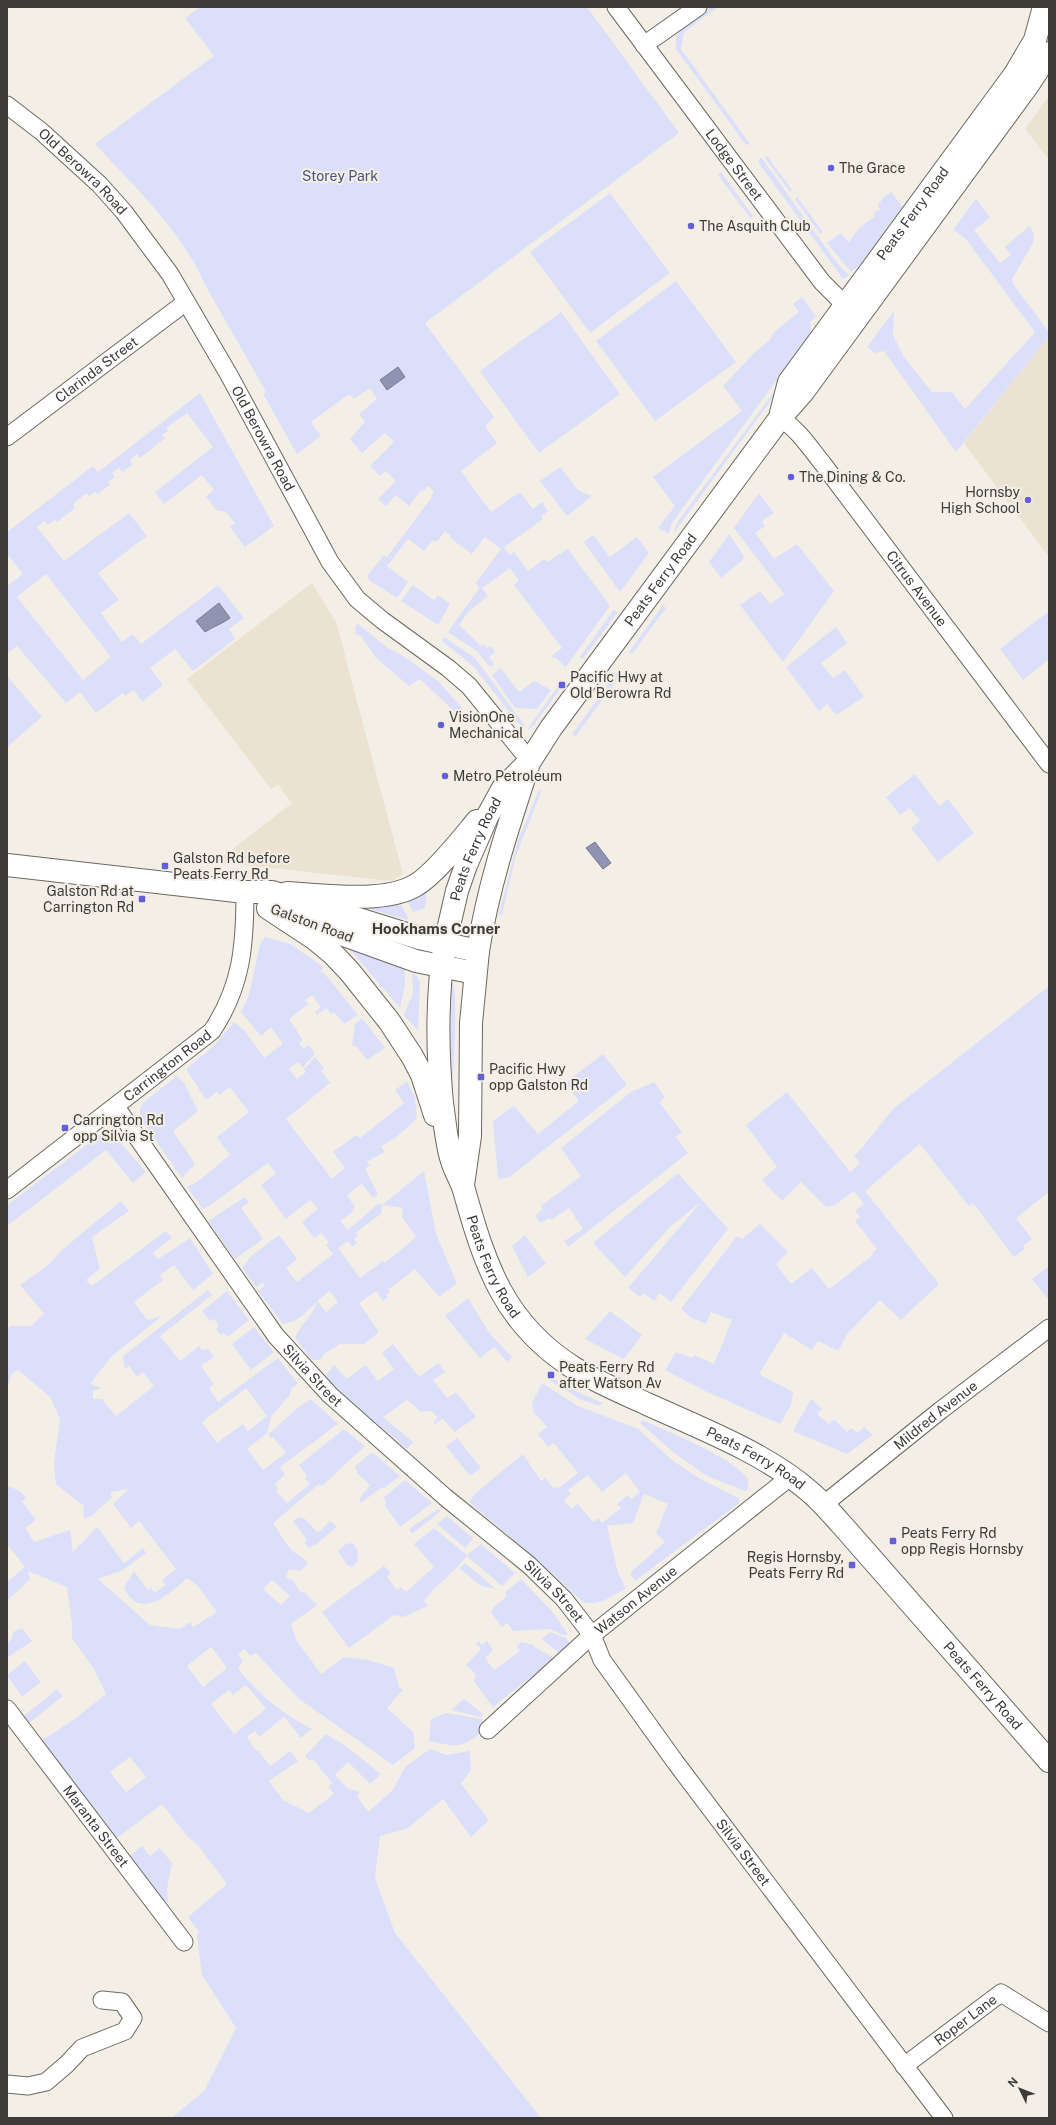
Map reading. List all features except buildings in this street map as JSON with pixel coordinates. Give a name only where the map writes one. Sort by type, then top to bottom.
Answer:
[{"type":"main road","name":"Peats Ferry Road","points":[[853,309],[1016,74],[1035,40],[1044,7]]},
{"type":"main road","name":"Peats Ferry Road","points":[[1049,53],[1028,86],[853,309],[789,382],[780,418],[551,728],[530,761],[503,788],[487,817],[466,865],[457,891],[441,966],[438,996],[438,1046],[444,1121],[452,1161],[463,1185],[476,1234],[492,1278],[515,1315],[544,1346],[574,1368],[614,1389],[745,1450],[790,1477],[823,1504],[1049,1761]]},
{"type":"main road","name":"Peats Ferry Road","points":[[463,1185],[470,1136],[471,1023],[478,951],[483,920],[496,867],[530,761]]},
{"type":"main road","points":[[270,900],[380,897],[402,892],[417,885],[464,837],[503,788]]},
{"type":"main road","name":"Galston Road","points":[[7,865],[245,892],[270,900],[419,938],[478,951]]},
{"type":"main road","points":[[270,900],[298,927],[333,954],[388,1021],[412,1056],[422,1075],[452,1161]]},
{"type":"main road","name":"Galston Road","points":[[270,900],[409,959],[475,973]]},
{"type":"street","name":"Lodge Street","points":[[616,7],[822,282],[853,309]]},
{"type":"street","points":[[644,45],[698,7]]},
{"type":"street","name":"Old Berowra Road","points":[[7,105],[42,132],[100,185],[124,212],[170,274],[229,375],[330,562],[357,599],[382,620],[448,668],[469,686],[530,761]]},
{"type":"street","name":"Clarinda Street","points":[[7,437],[186,302]]},
{"type":"street","name":"Citrus Avenue","points":[[780,418],[799,434],[823,464],[1049,764]]},
{"type":"street","name":"Carrington Road","points":[[7,1190],[116,1107],[212,1031],[226,1011],[239,977],[245,917],[245,892]]},
{"type":"street","name":"Silvia Street","points":[[116,1107],[276,1336],[330,1394],[445,1497],[529,1565],[564,1599],[592,1635],[602,1660],[630,1700],[944,2118]]},
{"type":"street","name":"Mildred Avenue","points":[[823,1504],[941,1410],[1049,1328]]},
{"type":"street","name":"Watson Avenue","points":[[488,1730],[592,1635],[790,1477]]},
{"type":"street","name":"Maranta Street","points":[[7,1709],[184,1942]]},
{"type":"street","name":"Roper Lane","points":[[904,2066],[1001,1993],[1049,2023]]},
{"type":"street","points":[[7,2084],[28,2086],[46,2082],[67,2064],[82,2048],[125,2031],[133,2018],[129,2010],[122,2002],[102,2000]]},
{"type":"shaded area","points":[[1049,96],[1049,160],[1025,129]]},
{"type":"shaded area","name":"Hornsby High School","points":[[1049,336],[1049,557],[964,443]]},
{"type":"shaded area","points":[[398,367],[405,377],[387,390],[380,380]]},
{"type":"shaded area","points":[[312,583],[337,624],[403,874],[391,881],[216,862],[292,803],[278,785],[271,789],[187,679]]},
{"type":"shaded area","points":[[219,603],[230,618],[205,632],[196,621]]},
{"type":"shaded area","points":[[595,842],[611,863],[603,869],[586,848]]},
{"type":"green space","name":"Storey Park","points":[[200,7],[587,7],[679,133],[425,323],[494,417],[485,426],[497,443],[461,471],[491,512],[520,492],[533,509],[542,502],[548,511],[541,516],[543,519],[504,547],[510,555],[514,552],[528,571],[544,559],[547,562],[568,549],[610,606],[566,667],[555,658],[550,657],[562,648],[514,585],[519,581],[510,568],[482,588],[488,596],[469,611],[459,625],[482,647],[484,644],[487,648],[491,646],[495,652],[489,657],[494,664],[490,667],[478,652],[448,632],[479,588],[476,583],[501,549],[485,537],[472,554],[450,538],[451,536],[445,531],[437,542],[433,540],[424,551],[408,539],[387,566],[408,582],[397,598],[370,581],[367,576],[384,555],[387,557],[432,497],[431,496],[434,491],[428,486],[424,491],[422,489],[409,506],[396,495],[386,506],[378,499],[396,481],[386,471],[380,476],[370,466],[394,442],[385,433],[362,453],[350,439],[365,422],[359,414],[377,399],[370,388],[354,399],[352,396],[348,395],[311,422],[321,436],[297,454],[263,394],[266,392],[264,388],[184,246],[156,210],[95,144],[214,56],[185,18]]},
{"type":"green space","points":[[711,7],[718,7],[684,32],[681,49],[750,144],[746,145],[676,49],[676,36],[679,31]]},
{"type":"green space","points":[[767,156],[792,190],[790,192],[765,158]]},
{"type":"green space","points":[[761,157],[837,263],[849,275],[843,279],[758,162]]},
{"type":"green space","points":[[721,172],[753,216],[750,218],[718,175]]},
{"type":"green space","points":[[891,192],[903,207],[859,266],[851,272],[827,243],[841,233],[849,242],[859,228],[875,216],[873,214],[880,209],[878,205],[884,197]]},
{"type":"green space","points":[[610,193],[670,273],[590,333],[530,252]]},
{"type":"green space","points":[[797,197],[823,232],[820,234],[795,199]]},
{"type":"green space","points":[[976,198],[990,218],[974,230],[1000,263],[1011,255],[1005,247],[1029,226],[1034,233],[1033,243],[1012,279],[1013,284],[1049,332],[1049,336],[956,452],[884,351],[875,353],[867,347],[894,311],[893,335],[904,357],[932,392],[952,392],[965,409],[1035,332],[965,238],[953,230]]},
{"type":"green space","points":[[676,281],[736,362],[655,421],[596,341]]},
{"type":"green space","points":[[802,297],[816,316],[810,322],[812,332],[672,523],[669,534],[658,528],[675,506],[653,477],[742,411],[723,386],[755,352],[769,341],[775,331],[799,312],[793,304]]},
{"type":"green space","points":[[561,312],[620,394],[539,453],[480,371]]},
{"type":"green space","points":[[794,365],[796,366],[673,534],[678,521]]},
{"type":"green space","points":[[200,393],[274,526],[245,547],[230,527],[235,523],[226,512],[216,510],[206,496],[214,490],[202,475],[164,504],[155,492],[213,447],[187,413],[166,428],[168,431],[162,435],[165,438],[140,458],[137,454],[130,460],[132,465],[122,472],[119,468],[112,473],[115,477],[108,482],[110,485],[98,494],[95,492],[89,496],[86,493],[73,504],[75,508],[57,522],[55,520],[48,525],[45,521],[37,527],[64,561],[129,513],[147,536],[98,573],[119,600],[101,613],[122,642],[133,634],[141,644],[218,585],[244,618],[229,629],[235,639],[193,671],[175,649],[150,668],[163,685],[142,702],[134,690],[125,696],[123,693],[96,713],[80,692],[66,703],[17,646],[7,654],[7,586],[23,574],[7,554],[7,532],[93,466],[98,472]],"holes":[[[46,574],[111,657],[83,680],[17,597]]]},
{"type":"green space","points":[[560,467],[578,490],[592,496],[567,516],[540,481]]},
{"type":"green space","points":[[759,493],[774,513],[762,521],[765,526],[755,533],[774,559],[797,544],[834,591],[783,662],[740,605],[760,591],[770,604],[784,594],[734,528]]},
{"type":"green space","points":[[729,534],[744,556],[743,560],[721,578],[709,562]]},
{"type":"green space","points":[[593,535],[610,557],[637,537],[649,553],[620,592],[584,542]]},
{"type":"green space","points":[[413,585],[434,600],[438,595],[450,604],[438,625],[401,601]]},
{"type":"green space","points":[[663,605],[666,608],[632,654],[629,652]]},
{"type":"green space","points":[[614,609],[617,613],[583,659],[580,657]]},
{"type":"green space","points":[[1049,611],[1049,659],[1023,680],[1000,649]]},
{"type":"green space","points":[[357,623],[388,648],[405,657],[438,681],[462,708],[456,713],[420,679],[409,686],[375,657],[361,636],[356,635],[355,628]]},
{"type":"green space","points":[[836,627],[847,643],[821,663],[833,678],[845,670],[864,697],[836,715],[827,704],[819,711],[786,667]]},
{"type":"green space","points":[[444,637],[475,658],[525,726],[522,728],[474,667],[442,641]]},
{"type":"green space","points":[[501,668],[519,692],[534,681],[551,690],[537,709],[515,708],[492,675]]},
{"type":"green space","points":[[618,671],[622,673],[575,737],[572,734]]},
{"type":"green space","points":[[7,676],[42,717],[7,747]]},
{"type":"green space","points":[[561,682],[564,684],[533,726],[527,730]]},
{"type":"green space","points":[[915,774],[939,806],[948,799],[974,833],[938,862],[911,828],[920,821],[910,808],[900,815],[886,797]]},
{"type":"green space","points":[[539,790],[541,792],[515,858],[502,915],[499,914],[518,840]]},
{"type":"green space","points":[[427,887],[425,908],[413,912],[407,899]]},
{"type":"green space","points":[[399,901],[408,917],[407,920],[367,908]]},
{"type":"green space","points":[[265,937],[290,944],[324,967],[320,972],[324,973],[358,1015],[344,1024],[334,1012],[331,1014],[326,1008],[317,1015],[315,1012],[321,1007],[312,995],[305,1000],[309,1005],[289,1019],[303,1040],[299,1043],[304,1049],[309,1045],[315,1054],[303,1067],[298,1062],[289,1069],[297,1079],[306,1072],[304,1069],[315,1057],[324,1068],[321,1071],[330,1083],[286,1119],[332,1179],[345,1168],[333,1152],[356,1135],[360,1138],[404,1103],[395,1090],[407,1081],[415,1097],[417,1119],[394,1139],[381,1146],[385,1152],[367,1161],[370,1166],[365,1168],[378,1195],[373,1198],[362,1184],[347,1195],[355,1207],[352,1210],[353,1212],[340,1221],[348,1230],[378,1204],[382,1205],[424,1171],[436,1234],[457,1283],[439,1297],[415,1269],[388,1290],[390,1292],[386,1295],[388,1297],[383,1301],[376,1291],[359,1303],[379,1332],[364,1344],[340,1344],[325,1353],[320,1360],[312,1360],[295,1338],[312,1313],[317,1302],[298,1319],[283,1324],[258,1291],[265,1285],[263,1282],[256,1287],[242,1268],[251,1256],[279,1235],[297,1259],[286,1268],[297,1282],[333,1254],[326,1245],[329,1242],[321,1233],[314,1238],[302,1222],[318,1209],[310,1200],[286,1219],[261,1185],[276,1173],[268,1163],[203,1209],[187,1187],[197,1182],[230,1155],[217,1137],[249,1112],[230,1087],[219,1095],[217,1092],[206,1100],[186,1069],[214,1046],[234,1022],[244,1030],[264,1058],[283,1044],[271,1027],[261,1036],[241,1012],[249,995],[260,944]],"holes":[[[382,1205],[403,1208],[402,1217],[416,1237],[385,1263],[383,1261],[360,1278],[338,1248],[348,1241],[352,1247],[357,1243],[354,1239],[358,1236],[355,1233],[381,1214]],[[330,1291],[338,1302],[326,1312],[317,1301]]]},
{"type":"green space","points":[[347,946],[405,968],[405,985],[400,1008]]},
{"type":"green space","points":[[412,972],[418,978],[420,983],[418,1031],[404,1015],[413,993]]},
{"type":"green space","points":[[450,976],[455,996],[452,1091],[448,1068]]},
{"type":"green space","points":[[1049,986],[1049,1192],[1016,1218],[1032,1239],[1023,1246],[1025,1249],[1014,1257],[973,1203],[969,1206],[920,1144],[865,1191],[939,1284],[901,1320],[880,1300],[847,1334],[838,1351],[818,1341],[812,1350],[784,1333],[759,1374],[793,1392],[791,1405],[780,1424],[705,1391],[665,1370],[676,1352],[692,1358],[694,1355],[714,1364],[732,1320],[711,1312],[706,1324],[690,1317],[681,1309],[737,1236],[742,1239],[760,1224],[788,1252],[776,1264],[791,1284],[812,1268],[829,1289],[873,1255],[872,1253],[877,1249],[855,1221],[860,1217],[855,1211],[864,1204],[854,1191],[835,1205],[826,1207],[801,1182],[782,1201],[762,1180],[777,1167],[746,1125],[787,1092],[850,1172],[860,1163],[854,1155],[862,1148],[893,1109]]},
{"type":"green space","points":[[362,1018],[385,1048],[367,1060],[357,1047],[352,1045],[355,1024]]},
{"type":"green space","points":[[603,1054],[627,1085],[508,1178],[498,1179],[493,1121],[514,1106],[538,1134],[579,1101],[565,1083]]},
{"type":"green space","points":[[177,1076],[184,1083],[198,1111],[173,1131],[195,1164],[182,1178],[140,1118],[140,1108],[144,1102]]},
{"type":"green space","points":[[654,1082],[665,1097],[659,1102],[682,1132],[676,1137],[688,1153],[568,1247],[564,1241],[583,1229],[569,1208],[551,1220],[549,1218],[541,1223],[535,1216],[543,1209],[541,1206],[581,1176],[561,1148],[631,1092]]},
{"type":"green space","points":[[107,1132],[109,1133],[109,1138],[121,1143],[146,1172],[133,1183],[106,1150],[7,1226],[7,1205],[100,1135]]},
{"type":"green space","points":[[678,1173],[728,1229],[671,1302],[660,1293],[654,1301],[643,1293],[640,1297],[628,1288],[701,1202],[671,1226],[625,1277],[593,1243]]},
{"type":"green space","points":[[245,1197],[249,1202],[241,1208],[263,1239],[235,1259],[208,1221]]},
{"type":"green space","points":[[121,1201],[129,1211],[92,1237],[100,1269],[86,1280],[92,1286],[166,1231],[172,1238],[153,1253],[158,1259],[190,1238],[213,1274],[193,1290],[174,1265],[160,1275],[163,1280],[134,1302],[147,1320],[162,1316],[111,1357],[90,1384],[101,1388],[93,1391],[93,1399],[102,1399],[116,1416],[154,1386],[143,1372],[137,1377],[129,1366],[125,1369],[123,1356],[208,1290],[212,1295],[160,1336],[180,1361],[199,1346],[202,1350],[208,1349],[214,1357],[201,1366],[214,1384],[209,1388],[218,1402],[278,1358],[298,1384],[292,1388],[289,1396],[271,1417],[267,1433],[247,1449],[263,1470],[286,1453],[273,1437],[271,1438],[268,1435],[296,1409],[311,1399],[338,1424],[280,1467],[285,1474],[275,1484],[278,1489],[276,1491],[287,1503],[310,1484],[305,1478],[307,1476],[299,1465],[344,1429],[365,1446],[322,1486],[319,1484],[273,1523],[288,1546],[308,1564],[300,1571],[289,1569],[286,1578],[293,1580],[300,1592],[304,1592],[317,1605],[291,1624],[297,1641],[321,1674],[344,1657],[368,1660],[394,1668],[399,1687],[403,1690],[387,1708],[413,1732],[415,1748],[393,1765],[299,1699],[256,1653],[250,1656],[245,1649],[238,1654],[243,1661],[238,1669],[255,1688],[273,1704],[314,1730],[310,1730],[301,1738],[284,1717],[259,1737],[255,1731],[247,1737],[256,1751],[258,1750],[270,1766],[290,1751],[298,1761],[269,1781],[283,1800],[309,1813],[334,1794],[328,1786],[332,1783],[313,1759],[309,1761],[305,1756],[326,1734],[346,1746],[381,1774],[370,1784],[348,1762],[335,1775],[347,1788],[360,1792],[357,1796],[368,1812],[393,1790],[405,1767],[430,1749],[446,1755],[470,1751],[471,1770],[461,1784],[489,1820],[471,1837],[443,1799],[408,1828],[380,1836],[375,1878],[395,1933],[541,2118],[171,2118],[204,2091],[236,2028],[202,1975],[197,1936],[199,1932],[188,1917],[227,1884],[197,1844],[187,1836],[162,1804],[116,1839],[42,1740],[75,1719],[106,1694],[94,1669],[72,1638],[72,1625],[67,1587],[28,1571],[30,1579],[7,1601],[7,1582],[25,1567],[7,1544],[7,1487],[9,1486],[21,1492],[26,1498],[22,1501],[36,1520],[25,1528],[34,1542],[70,1530],[73,1552],[97,1527],[124,1563],[143,1548],[146,1553],[123,1570],[98,1579],[150,1625],[179,1629],[190,1622],[193,1627],[217,1612],[197,1585],[187,1578],[172,1591],[154,1602],[146,1604],[137,1603],[130,1597],[124,1587],[134,1571],[148,1590],[151,1588],[155,1593],[165,1585],[162,1580],[176,1569],[139,1521],[131,1528],[113,1504],[129,1489],[110,1492],[112,1497],[93,1515],[85,1519],[83,1515],[84,1506],[56,1484],[54,1463],[60,1419],[50,1397],[18,1370],[12,1373],[7,1390],[7,1330],[10,1326],[31,1326],[44,1314],[20,1285],[48,1265],[63,1249]],"holes":[[[246,1388],[267,1416],[248,1431],[243,1424],[217,1443],[202,1422]],[[272,1580],[290,1596],[281,1605],[263,1589]],[[211,1647],[227,1668],[203,1687],[187,1666]],[[246,1685],[266,1709],[234,1734],[211,1704],[229,1690],[233,1695]],[[130,1757],[146,1777],[126,1792],[110,1772]]]},
{"type":"green space","points":[[525,1235],[546,1264],[528,1277],[512,1246]]},
{"type":"green space","points":[[1049,1266],[1049,1297],[1047,1298],[1032,1279]]},
{"type":"green space","points":[[227,1291],[249,1320],[228,1337],[224,1333],[221,1335],[216,1329],[219,1326],[214,1319],[210,1321],[202,1311]]},
{"type":"green space","points":[[468,1298],[490,1334],[512,1357],[507,1362],[494,1347],[480,1358],[445,1316]]},
{"type":"green space","points":[[610,1311],[642,1335],[624,1359],[585,1339]]},
{"type":"green space","points":[[254,1327],[274,1352],[251,1370],[232,1344]]},
{"type":"green space","points":[[393,1344],[419,1377],[438,1363],[445,1372],[433,1380],[447,1398],[456,1392],[476,1417],[455,1432],[443,1419],[433,1425],[437,1417],[432,1411],[421,1412],[407,1400],[383,1417],[413,1442],[407,1449],[341,1393],[325,1376],[334,1365],[347,1379],[366,1365],[378,1381],[394,1369],[382,1353]]},
{"type":"green space","points":[[548,1375],[578,1392],[603,1403],[599,1406],[580,1399],[546,1378]]},
{"type":"green space","points":[[542,1383],[576,1405],[638,1429],[673,1461],[702,1480],[739,1498],[739,1503],[635,1581],[630,1573],[665,1542],[656,1533],[668,1504],[644,1494],[633,1523],[607,1526],[618,1573],[626,1588],[600,1602],[583,1602],[536,1559],[469,1502],[476,1493],[523,1454],[541,1481],[545,1478],[553,1488],[560,1487],[578,1473],[554,1443],[548,1447],[538,1434],[547,1427],[534,1413],[532,1403]],"holes":[[[626,1473],[640,1492],[631,1499],[628,1495],[617,1504],[621,1508],[602,1523],[598,1518],[593,1522],[578,1504],[571,1509],[564,1500],[571,1494],[568,1490],[588,1475],[602,1492]]]},
{"type":"green space","points":[[811,1399],[822,1409],[817,1414],[829,1424],[834,1419],[847,1432],[851,1428],[858,1433],[864,1427],[873,1435],[847,1454],[793,1431]]},
{"type":"green space","points":[[642,1420],[699,1446],[730,1463],[741,1471],[748,1479],[748,1489],[745,1491],[707,1476],[674,1453],[640,1423]]},
{"type":"green space","points":[[457,1438],[481,1468],[470,1476],[446,1446]]},
{"type":"green space","points":[[372,1452],[400,1476],[384,1488],[382,1487],[361,1503],[359,1499],[370,1485],[358,1474],[355,1466]]},
{"type":"green space","points":[[405,1480],[432,1503],[400,1527],[385,1506],[386,1502],[383,1498]]},
{"type":"green space","points":[[438,1509],[441,1511],[412,1534],[409,1529]]},
{"type":"green space","points":[[447,1516],[473,1538],[465,1548],[437,1524]]},
{"type":"green space","points":[[298,1517],[305,1519],[318,1533],[330,1521],[337,1527],[315,1545],[308,1548],[305,1543],[306,1539],[293,1521]]},
{"type":"green space","points":[[434,1528],[467,1555],[481,1544],[515,1573],[502,1586],[467,1556],[424,1600],[428,1606],[403,1617],[394,1615],[349,1648],[322,1612],[384,1566],[391,1573],[387,1577],[397,1590],[401,1587],[406,1592],[434,1567],[414,1544]]},
{"type":"green space","points":[[353,1543],[357,1549],[358,1562],[352,1567],[347,1565],[338,1551],[346,1544]]},
{"type":"green space","points":[[465,1563],[496,1589],[481,1586],[459,1568]]},
{"type":"green space","points":[[521,1579],[551,1610],[567,1633],[566,1636],[550,1629],[513,1631],[507,1623],[502,1627],[491,1612],[494,1607],[507,1596],[505,1592]]},
{"type":"green space","points":[[22,1628],[32,1641],[7,1658],[7,1645],[13,1636],[13,1632]]},
{"type":"green space","points":[[550,1632],[566,1638],[570,1644],[560,1654],[542,1639]]},
{"type":"green space","points":[[478,1641],[482,1645],[487,1641],[493,1650],[485,1658],[494,1670],[520,1651],[517,1647],[521,1642],[534,1645],[534,1647],[555,1658],[493,1707],[474,1681],[476,1674],[466,1665],[480,1650],[480,1647],[476,1644]]},
{"type":"green space","points":[[25,1661],[41,1682],[22,1697],[7,1675]]},
{"type":"green space","points":[[57,1689],[63,1696],[29,1723],[24,1716]]},
{"type":"green space","points":[[464,1699],[483,1714],[481,1717],[452,1709]]},
{"type":"green space","points":[[446,1713],[482,1719],[487,1728],[461,1745],[448,1745],[429,1741],[431,1719]]},
{"type":"green space","points":[[142,1846],[150,1856],[160,1848],[172,1863],[167,1889],[168,1901],[164,1904],[128,1857]]},
{"type":"place","name":"The Grace","points":[[831,168]]},
{"type":"place","name":"The Asquith Club","points":[[691,226]]},
{"type":"place","name":"The Dining & Co.","points":[[791,477]]},
{"type":"place","name":"Hornsby High School","points":[[1028,500]]},
{"type":"place","name":"Pacific Hwy at Old Berowra Rd","points":[[562,685]]},
{"type":"place","name":"VisionOne Mechanical","points":[[441,725]]},
{"type":"place","name":"Metro Petroleum","points":[[445,776]]},
{"type":"place","name":"Galston Rd before Peats Ferry Rd","points":[[165,866]]},
{"type":"place","name":"Galston Rd at Carrington Rd","points":[[142,899]]},
{"type":"place","name":"Pacific Hwy opp Galston Rd","points":[[481,1077]]},
{"type":"place","name":"Carrington Rd opp Silvia St","points":[[65,1128]]},
{"type":"place","name":"Peats Ferry Rd after Watson Av","points":[[551,1375]]},
{"type":"place","name":"Peats Ferry Rd opp Regis Hornsby","points":[[893,1541]]},
{"type":"place","name":"Regis Hornsby, Peats Ferry Rd","points":[[852,1565]]},
{"type":"district","name":"Hookhams Corner","points":[[436,929]]}]
